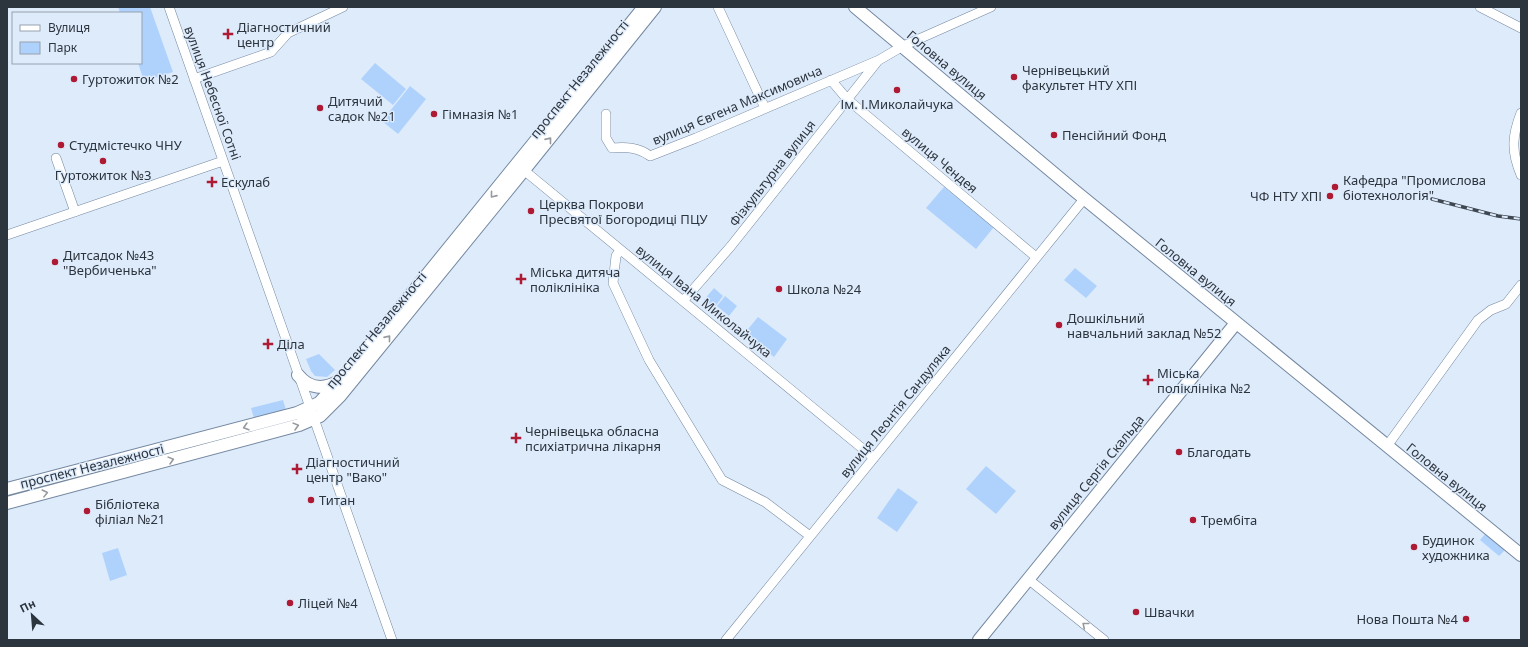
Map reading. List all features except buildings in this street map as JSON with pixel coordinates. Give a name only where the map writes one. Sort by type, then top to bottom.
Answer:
[{"type":"main road","name":"проспект Незалежності","points":[[7,502],[191,455],[314,420],[326,411],[340,396],[521,167],[644,7]]},
{"type":"main road","name":"проспект Незалежності","points":[[7,489],[230,431],[310,408],[319,403],[343,378],[655,7]]},
{"type":"main road","name":"Головна вулиця","points":[[855,7],[1084,198],[1521,556]]},
{"type":"main road","name":"вулиця Сергія Скальда","points":[[979,640],[1236,323]]},
{"type":"main road","points":[[298,375],[306,383],[322,388],[343,378]]},
{"type":"street","name":"вулиця Небесної Сотні","points":[[169,7],[392,640]]},
{"type":"street","points":[[194,79],[271,52],[288,33],[343,7]]},
{"type":"street","points":[[718,7],[766,108]]},
{"type":"street","name":"вулиця Євгена Максимовича","points":[[606,114],[606,138],[612,148],[628,147],[650,156],[879,60],[902,46],[991,7]]},
{"type":"street","points":[[1480,7],[1521,28]]},
{"type":"street","name":"Фізкультурна вулиця","points":[[684,300],[731,246],[879,60]]},
{"type":"street","name":"вулиця Чендея","points":[[831,80],[847,99],[1036,257]]},
{"type":"street","points":[[1521,113],[1513,132],[1513,142],[1521,175]]},
{"type":"street","points":[[56,158],[75,212]]},
{"type":"street","points":[[7,235],[223,161]]},
{"type":"street","name":"вулиця Івана Миколайчука","points":[[521,167],[874,458]]},
{"type":"street","name":"вулиця Леонтія Сандуляка","points":[[726,640],[1084,198]]},
{"type":"street","points":[[620,250],[616,256],[613,283],[649,360],[716,471],[724,483],[765,502],[810,536]]},
{"type":"street","points":[[1387,446],[1478,320],[1491,310],[1506,304],[1521,285]]},
{"type":"street","points":[[1028,579],[1104,640]]},
{"type":"green space","points":[[118,7],[150,7],[173,72],[144,81],[138,64],[142,64],[142,12],[120,12]]},
{"type":"green space","points":[[375,63],[406,89],[393,105],[361,79]]},
{"type":"green space","points":[[410,86],[426,99],[398,134],[382,121]]},
{"type":"green space","points":[[944,187],[994,227],[976,249],[926,208]]},
{"type":"green space","points":[[1075,268],[1097,286],[1086,298],[1064,280]]},
{"type":"green space","points":[[714,288],[723,296],[714,308],[704,300]]},
{"type":"green space","points":[[725,296],[737,306],[729,316],[717,306]]},
{"type":"green space","points":[[758,317],[787,339],[774,357],[744,334]]},
{"type":"green space","points":[[319,354],[335,370],[327,377],[315,376],[306,359]]},
{"type":"green space","points":[[283,400],[286,410],[254,418],[251,408]]},
{"type":"green space","points":[[302,418],[304,418],[67,480]]},
{"type":"green space","points":[[986,466],[1016,491],[996,514],[966,489]]},
{"type":"green space","points":[[898,488],[918,502],[897,532],[877,518]]},
{"type":"green space","points":[[1485,534],[1505,550],[1499,556],[1480,540]]},
{"type":"green space","points":[[118,548],[127,575],[110,581],[102,553]]},
{"type":"railway","points":[[1432,199],[1498,216],[1521,219]]},
{"type":"place","name":"Діагностичний центр","points":[[228,34]]},
{"type":"place","name":"Чернівецький факультет НТУ ХПІ","points":[[1014,77]]},
{"type":"place","name":"Гуртожиток №2","points":[[74,79]]},
{"type":"place","name":"Ім. І.Миколайчука","points":[[897,90]]},
{"type":"place","name":"Дитячий садок №21","points":[[320,108]]},
{"type":"place","name":"Гімназія №1","points":[[434,114]]},
{"type":"place","name":"Пенсійний Фонд","points":[[1054,135]]},
{"type":"place","name":"Студмістечко ЧНУ","points":[[61,145]]},
{"type":"place","name":"Гуртожиток №3","points":[[103,161]]},
{"type":"place","name":"Ескулаб","points":[[212,182]]},
{"type":"place","name":"Кафедра \"Промислова біотехнологія\"","points":[[1335,187]]},
{"type":"place","name":"ЧФ НТУ ХПІ","points":[[1330,196]]},
{"type":"place","name":"Церква Покрови Пресвятої Богородиці ПЦУ","points":[[531,211]]},
{"type":"place","name":"Дитсадок №43 \"Вербиченька\"","points":[[55,262]]},
{"type":"place","name":"Міська дитяча поліклініка","points":[[521,279]]},
{"type":"place","name":"Школа №24","points":[[779,289]]},
{"type":"place","name":"Дошкільний навчальний заклад №52","points":[[1059,325]]},
{"type":"place","name":"Діла","points":[[268,344]]},
{"type":"place","name":"Міська поліклініка №2","points":[[1148,380]]},
{"type":"place","name":"Чернівецька обласна психіатрична лікарня","points":[[516,438]]},
{"type":"place","name":"Благодать","points":[[1179,452]]},
{"type":"place","name":"Діагностичний центр \"Вако\"","points":[[297,469]]},
{"type":"place","name":"Титан","points":[[311,500]]},
{"type":"place","name":"Бібліотека філіал №21","points":[[87,511]]},
{"type":"place","name":"Трембіта","points":[[1193,520]]},
{"type":"place","name":"Будинок художника","points":[[1414,547]]},
{"type":"place","name":"Ліцей №4","points":[[290,603]]},
{"type":"place","name":"Швачки","points":[[1136,612]]},
{"type":"place","name":"Нова Пошта №4","points":[[1466,619]]}]
